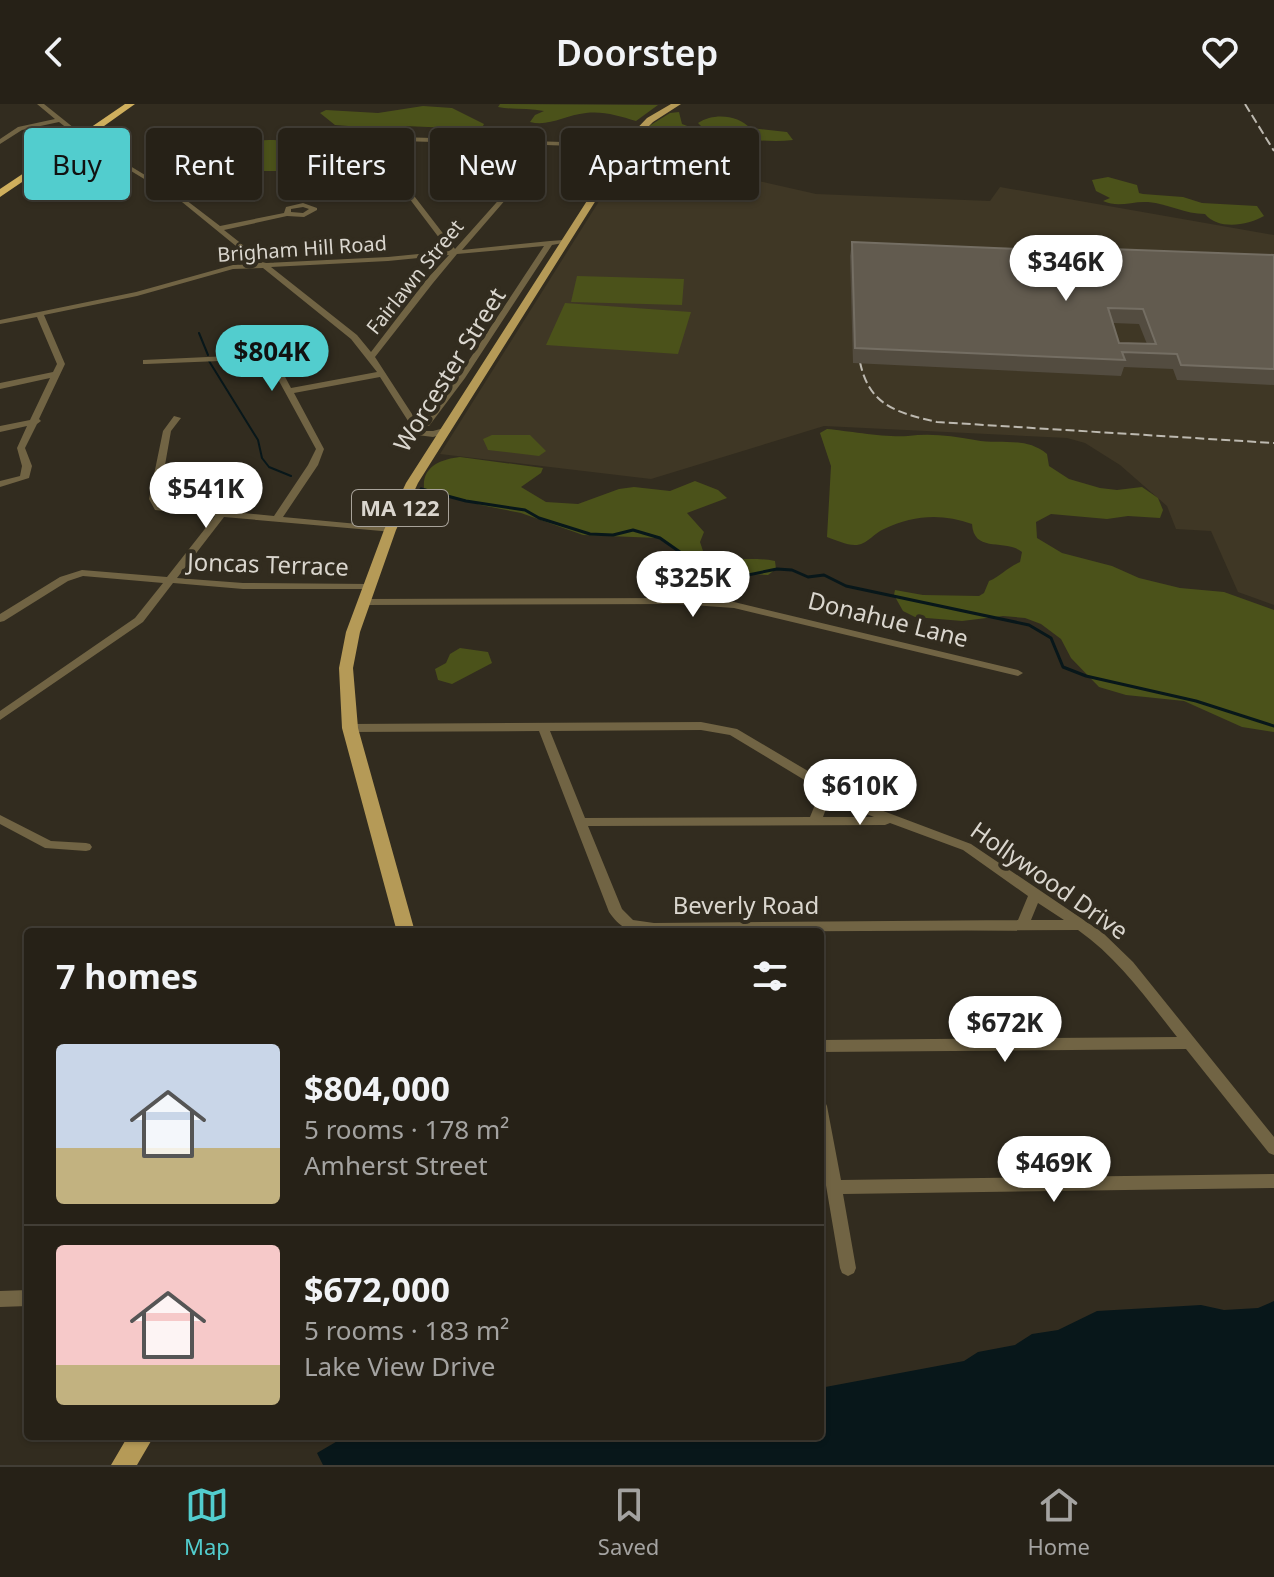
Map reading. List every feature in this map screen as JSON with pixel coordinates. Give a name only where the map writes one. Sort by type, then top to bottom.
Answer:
[{"type":"highway","points":[[86,128],[114,104]]},
{"type":"highway","points":[[88,128],[131,104]]},
{"type":"highway","points":[[0,181],[24,167]]},
{"type":"highway","points":[[0,194],[24,175]]},
{"type":"main road","name":"MA 122","points":[[643,128],[677,104]]},
{"type":"main road","name":"Worcester Street","points":[[405,928],[350,728],[346,668],[364,602],[390,530],[412,483],[557,243],[588,200]]},
{"type":"main road","points":[[123,1465],[139,1440]]},
{"type":"street","points":[[40,104],[92,145],[184,201],[354,337],[371,357],[408,419],[420,433],[444,431]]},
{"type":"street","points":[[0,133],[13,126],[57,118]]},
{"type":"street","points":[[0,142],[8,133],[21,127],[57,118]]},
{"type":"street","points":[[430,140],[396,139],[375,145],[454,253]]},
{"type":"street","name":"Fairlawn Street","points":[[371,357],[454,253],[501,200]]},
{"type":"street","points":[[218,229],[287,214]]},
{"type":"street","points":[[426,424],[557,243]]},
{"type":"street","name":"Brigham Hill Road","points":[[0,322],[137,294],[218,269],[557,243]]},
{"type":"street","points":[[0,484],[24,477],[27,466],[21,451],[37,421],[61,358],[40,315]]},
{"type":"street","points":[[146,362],[270,356],[320,449],[317,460],[276,520]]},
{"type":"street","points":[[0,386],[57,374]]},
{"type":"street","points":[[289,391],[381,374]]},
{"type":"street","points":[[177,418],[167,431],[154,504],[171,510],[390,530]]},
{"type":"street","points":[[408,419],[444,431]]},
{"type":"street","points":[[0,429],[37,421]]},
{"type":"street","points":[[0,716],[133,625],[221,515]]},
{"type":"street","name":"Joncas Terrace","points":[[0,619],[78,573],[243,586],[370,587]]},
{"type":"street","name":"Donahue Lane","points":[[364,602],[678,601],[734,605],[1018,673]]},
{"type":"street","name":"Hollywood Drive","points":[[350,728],[701,726],[722,729],[741,737],[827,790],[967,847],[1081,925],[1121,958],[1274,1148]]},
{"type":"street","name":"Beverly Road","points":[[543,727],[616,912],[629,925],[645,928]]},
{"type":"street","points":[[815,821],[827,790]]},
{"type":"street","points":[[0,819],[49,845],[86,847]]},
{"type":"street","points":[[581,822],[897,821]]},
{"type":"street","points":[[1022,926],[1036,893]]},
{"type":"street","name":"Beverly Road","points":[[824,929],[1081,925]]},
{"type":"street","points":[[824,1046],[1190,1043]]},
{"type":"street","points":[[824,1129],[848,1268]]},
{"type":"street","points":[[834,1187],[1274,1181]]},
{"type":"street","points":[[0,1299],[24,1298]]},
{"type":"shaded area","points":[[759,181],[816,194],[990,201],[1000,187],[1274,235],[1274,605],[1238,592],[1211,531],[1176,529],[1167,506],[1120,465],[1085,443],[1067,438],[824,426],[651,479],[440,454],[600,200],[759,200]]},
{"type":"shaded area","points":[[1274,1301],[1274,1465],[323,1465],[317,1453],[339,1440],[824,1440],[824,1387],[964,1361],[978,1352],[1015,1345],[1032,1334],[1058,1330],[1097,1311],[1201,1305],[1224,1310],[1258,1308]]},
{"type":"green space","points":[[500,104],[658,105],[636,121],[593,113],[537,123],[530,122],[535,115],[544,111],[498,107]]},
{"type":"green space","points":[[423,106],[452,108],[484,124],[482,128],[374,128],[335,125],[320,113],[326,110],[378,113]]},
{"type":"green space","points":[[679,112],[682,124],[693,128],[649,128],[670,113]]},
{"type":"green space","points":[[712,117],[726,117],[750,128],[703,128],[698,123]]},
{"type":"green space","points":[[759,129],[787,132],[793,140],[782,141],[760,140]]},
{"type":"green space","points":[[262,140],[278,141],[278,171],[262,171]]},
{"type":"green space","points":[[1108,177],[1137,185],[1139,193],[1143,194],[1183,197],[1202,203],[1257,206],[1264,216],[1233,225],[1217,222],[1205,214],[1156,203],[1109,203],[1103,201],[1110,198],[1096,191],[1092,180]]},
{"type":"green space","points":[[577,276],[684,279],[682,305],[571,302]]},
{"type":"green space","points":[[565,303],[691,312],[678,354],[546,345]]},
{"type":"green space","points":[[827,429],[890,436],[933,435],[1021,443],[1039,448],[1047,454],[1049,466],[1069,479],[1117,490],[1142,487],[1158,498],[1163,510],[1160,518],[1128,516],[1107,519],[1051,514],[1036,522],[1037,538],[1062,553],[1112,566],[1139,578],[1180,588],[1224,592],[1274,610],[1274,732],[1242,727],[1184,701],[1126,695],[1099,687],[1071,658],[1061,639],[1041,624],[1025,618],[1003,616],[962,621],[915,617],[903,611],[894,595],[895,590],[923,595],[979,596],[984,593],[989,581],[1020,562],[1022,552],[978,539],[972,524],[939,517],[917,518],[895,524],[857,545],[827,537],[831,466],[820,433]]},
{"type":"green space","points":[[492,435],[530,435],[546,451],[539,456],[488,450],[483,439]]},
{"type":"green space","points":[[460,457],[543,468],[541,473],[521,487],[546,502],[578,504],[619,489],[634,487],[670,491],[695,481],[718,490],[727,498],[687,513],[704,532],[700,542],[704,554],[775,561],[776,569],[768,575],[716,572],[658,538],[583,535],[521,513],[424,488],[426,474],[434,465]]},
{"type":"green space","points":[[460,648],[488,652],[492,663],[452,684],[438,680],[435,669],[446,663],[450,654]]},
{"type":"building","points":[[852,242],[1090,252],[1095,268],[1118,268],[1111,249],[1274,255],[1274,369],[1181,365],[1177,354],[1122,352],[1125,360],[855,348]],"holes":[[[1108,308],[1143,309],[1156,344],[1119,343]]]},
{"type":"waterway","points":[[199,333],[208,355]]},
{"type":"waterway","points":[[209,361],[258,440],[262,458],[269,467],[291,476]]},
{"type":"waterway","points":[[421,489],[466,501],[525,510],[539,518],[590,534],[613,535],[633,530],[660,538],[687,557],[707,565],[714,573],[738,577],[777,569],[792,570],[808,577],[824,575],[846,586],[1029,625],[1051,638],[1063,667],[1086,676],[1196,701],[1274,726]]},
{"type":"railway","points":[[1245,104],[1274,151]]},
{"type":"railway","points":[[860,362],[864,377],[878,398],[898,411],[937,422],[1274,443]]}]
